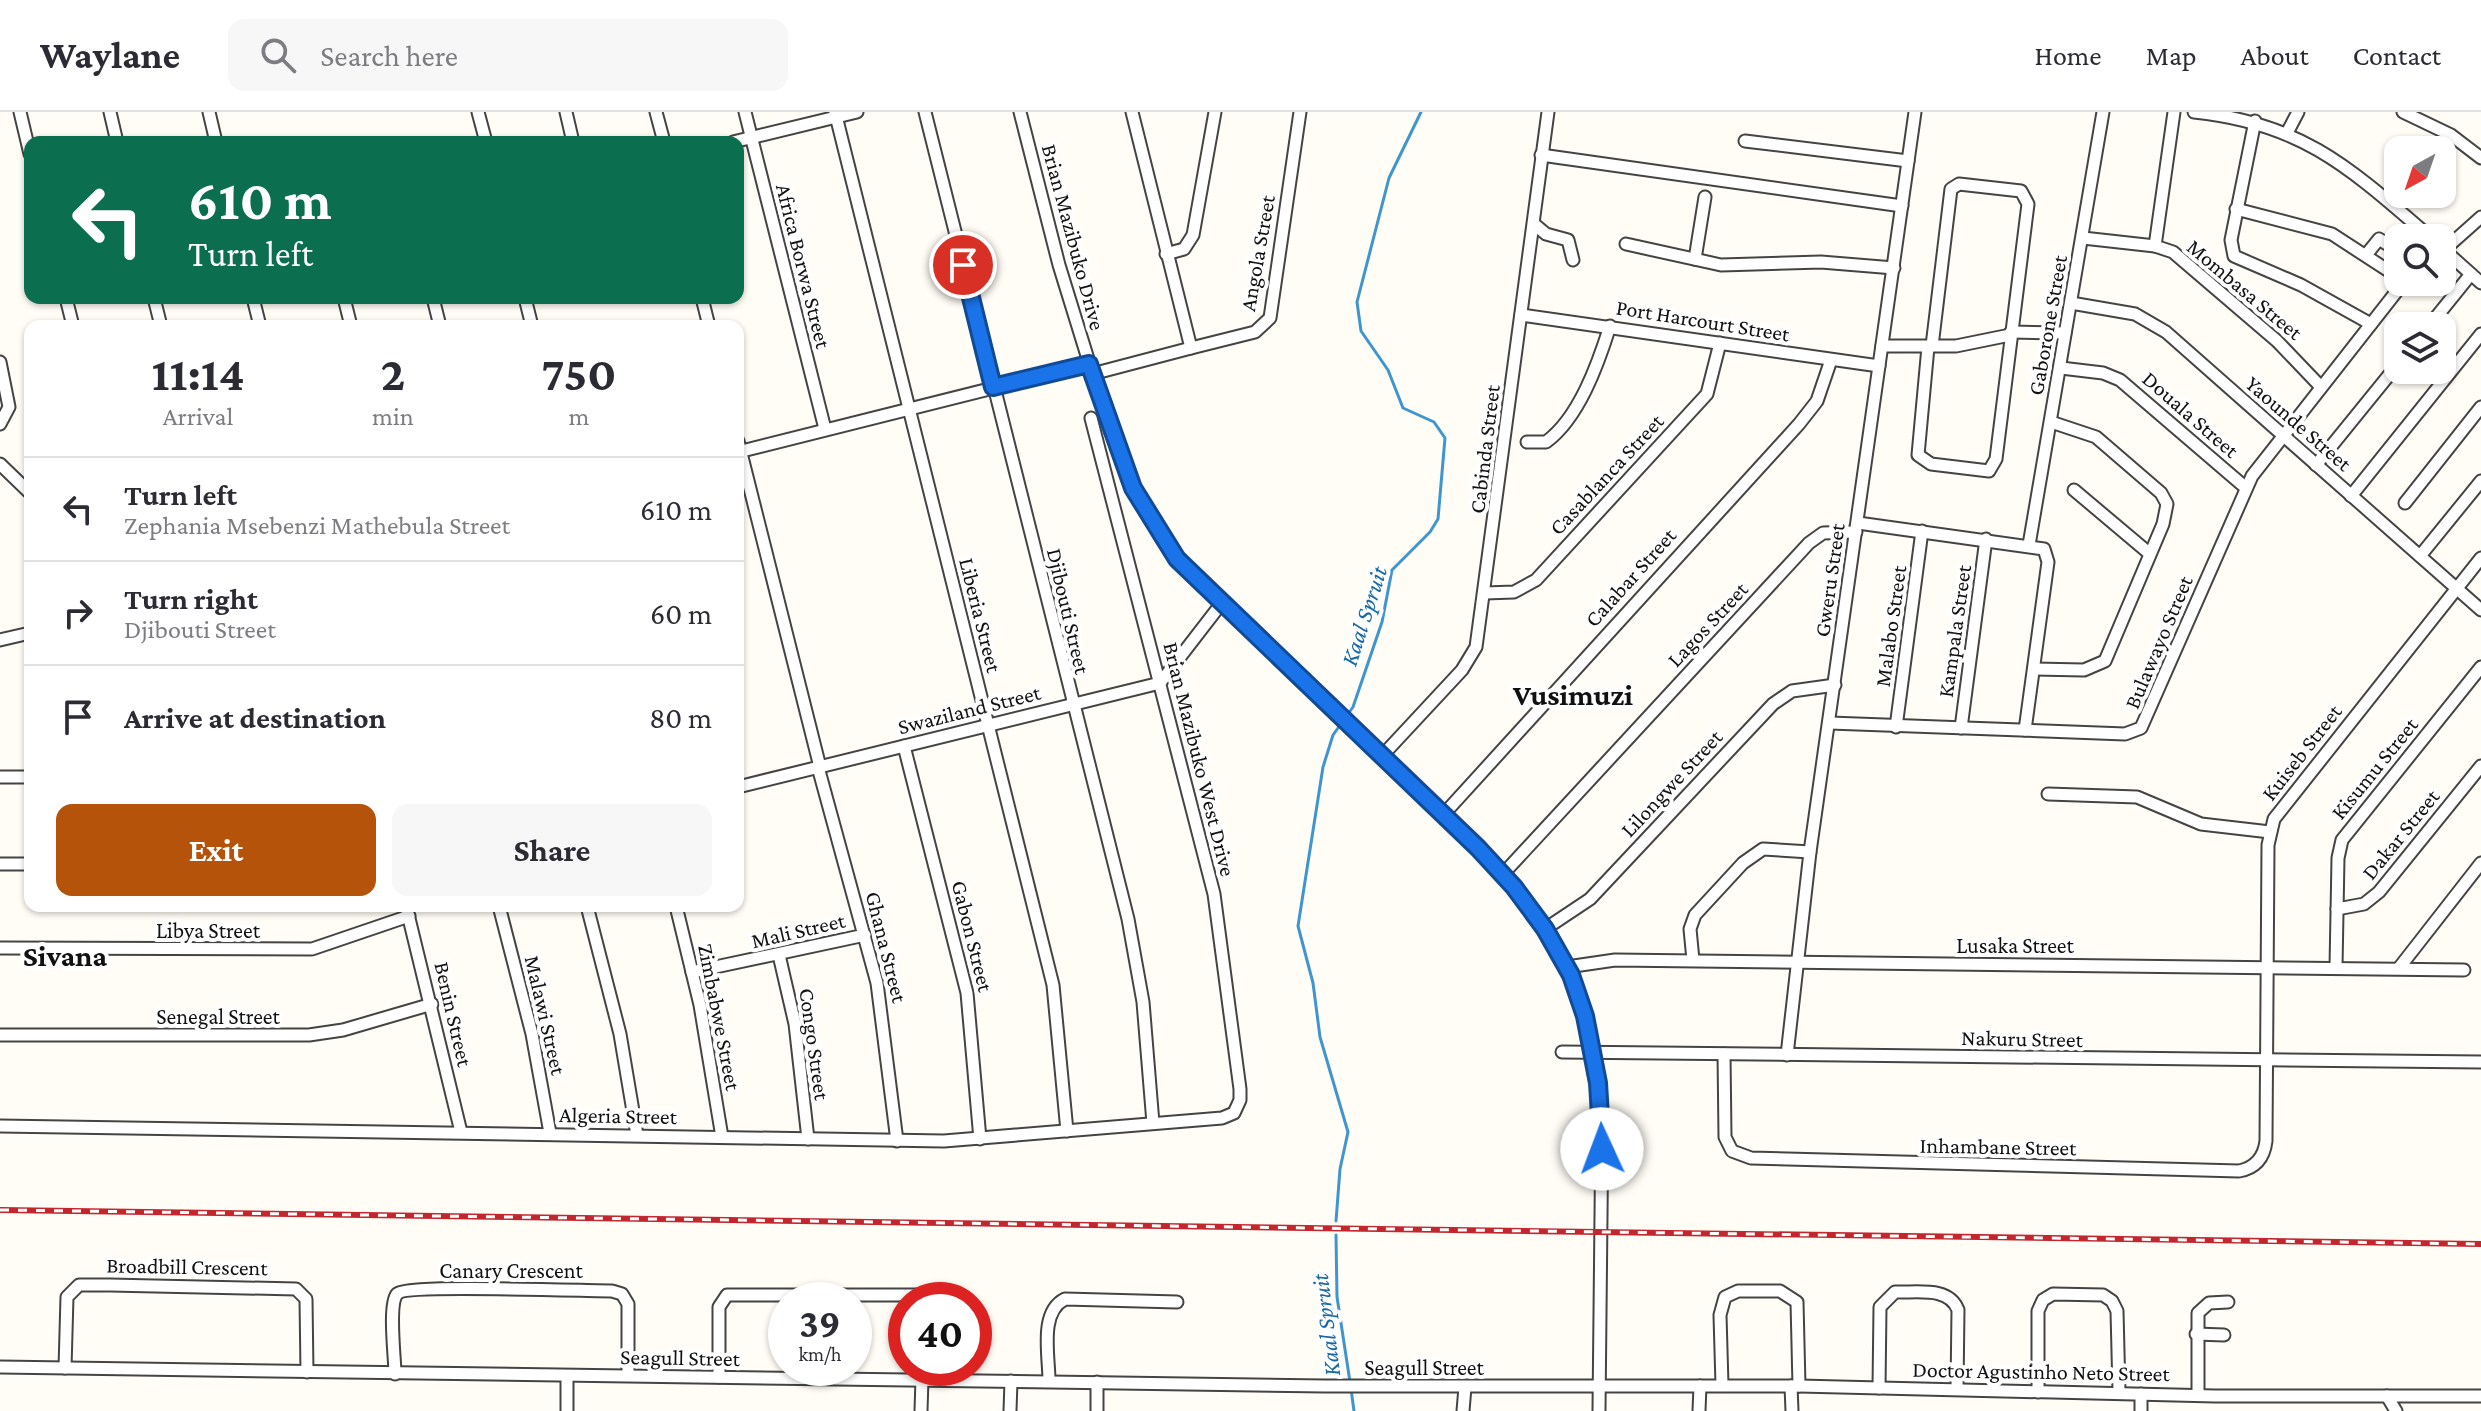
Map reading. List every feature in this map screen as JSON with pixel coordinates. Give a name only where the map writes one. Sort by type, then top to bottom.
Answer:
[{"type":"street","points":[[20,112],[26,136]]},
{"type":"street","points":[[110,112],[116,136]]},
{"type":"street","points":[[209,112],[215,136]]},
{"type":"street","points":[[478,112],[484,136]]},
{"type":"street","points":[[566,112],[572,136]]},
{"type":"street","points":[[656,112],[662,136]]},
{"type":"street","name":"Africa Borwa Street","points":[[745,112],[825,429]]},
{"type":"street","points":[[744,140],[857,112]]},
{"type":"street","name":"Djibouti Street","points":[[925,112],[1071,704],[1114,860],[1137,963],[1153,1123]]},
{"type":"street","name":"Brian Mazibuko Drive","points":[[1020,112],[1091,369],[1128,475],[1147,515],[1177,559],[1221,604],[1444,814],[1503,874],[1545,929],[1567,967],[1594,1053],[1602,1118],[1599,1411]]},
{"type":"street","points":[[1132,112],[1191,348]]},
{"type":"street","points":[[1166,254],[1184,249],[1193,235],[1215,112]]},
{"type":"street","name":"Angola Street","points":[[744,447],[993,387],[1091,369],[1255,332],[1270,318],[1300,112]]},
{"type":"street","name":"Cabinda Street","points":[[1382,756],[1471,659],[1479,633],[1548,112]]},
{"type":"street","name":"Gweru Street","points":[[1787,1055],[1810,852],[1915,112]]},
{"type":"street","name":"Gaborone Street","points":[[2029,545],[2103,112]]},
{"type":"street","points":[[2155,246],[2174,112]]},
{"type":"street","points":[[2194,112],[2252,117],[2287,133],[2341,162],[2414,224]]},
{"type":"street","points":[[2287,133],[2298,112]]},
{"type":"street","points":[[2403,112],[2451,135],[2481,158]]},
{"type":"street","name":"Liberia Street","points":[[836,115],[1053,985],[1067,1131]]},
{"type":"street","points":[[2252,117],[2231,244],[2236,259],[2301,285],[2371,324]]},
{"type":"street","points":[[1745,141],[1908,161]]},
{"type":"street","points":[[1541,155],[1902,206]]},
{"type":"street","points":[[1955,184],[2015,189],[2026,196],[2011,333],[1993,467],[1985,472],[1926,462],[1918,455],[1950,193],[1955,184]]},
{"type":"street","points":[[1695,259],[1705,197]]},
{"type":"street","points":[[2236,209],[2332,234],[2384,267]]},
{"type":"street","points":[[2456,238],[2481,217]]},
{"type":"street","points":[[1534,224],[1546,234],[1568,240],[1573,260]]},
{"type":"street","name":"Mombasa Street","points":[[2083,238],[2155,246],[2182,259],[2277,341],[2321,387]]},
{"type":"street","points":[[2366,255],[2379,239],[2384,242]]},
{"type":"street","points":[[1626,244],[1721,265],[1821,262],[1894,268]]},
{"type":"street","points":[[2456,261],[2481,283]]},
{"type":"street","points":[[2440,312],[2471,274]]},
{"type":"street","name":"Bulawayo Street","points":[[1830,723],[2125,734],[2141,728],[2246,488],[2393,296]]},
{"type":"street","name":"Yaounde Street","points":[[2071,303],[2123,311],[2156,325],[2481,610]]},
{"type":"street","name":"Port Harcourt Street","points":[[1521,315],[1879,366]]},
{"type":"street","points":[[1527,442],[1546,442],[1561,427],[1594,369],[1610,326]]},
{"type":"street","points":[[1882,346],[1956,346],[2011,333],[2065,333]]},
{"type":"street","points":[[2351,496],[2481,334]]},
{"type":"street","name":"Casablanca Street","points":[[1485,593],[1514,592],[1536,580],[1701,402],[1711,385],[1720,343]]},
{"type":"street","name":"Calabar Street","points":[[1444,814],[1799,424],[1817,401],[1831,360]]},
{"type":"street","points":[[0,362],[9,407],[0,424]]},
{"type":"street","name":"Douala Street","points":[[2061,368],[2103,373],[2120,380],[2246,488]]},
{"type":"street","points":[[2316,465],[2384,381]]},
{"type":"street","points":[[2405,503],[2481,407]]},
{"type":"street","name":"Brian Mazibuko West Drive","points":[[1091,418],[1218,918],[1240,1089],[1240,1100],[1234,1113]]},
{"type":"street","points":[[2034,669],[2092,669],[2105,661],[2166,516],[2167,504],[2161,493],[2096,437],[2051,422]]},
{"type":"street","points":[[0,464],[24,487]]},
{"type":"street","name":"Ghana Street","points":[[744,468],[882,1006],[897,1141]]},
{"type":"street","points":[[2420,556],[2481,481]]},
{"type":"street","points":[[2074,490],[2150,554]]},
{"type":"street","name":"Lagos Street","points":[[1503,874],[1809,543],[1823,533],[1857,528],[1922,531],[2029,545]]},
{"type":"street","name":"Malabo Street","points":[[1896,727],[1922,531]]},
{"type":"street","name":"Kampala Street","points":[[1961,728],[1986,539]]},
{"type":"street","points":[[2025,730],[2048,557],[2044,549],[2029,545]]},
{"type":"street","name":"Kuiseb Street","points":[[2266,1060],[2270,832],[2287,799],[2481,558]]},
{"type":"street","points":[[1160,683],[1221,604]]},
{"type":"street","points":[[0,640],[24,634]]},
{"type":"street","name":"Kisumu Street","points":[[2336,967],[2342,840],[2481,667]]},
{"type":"street","name":"Swaziland Street","points":[[744,786],[1160,683]]},
{"type":"street","name":"Lilongwe Street","points":[[1545,929],[1590,899],[1773,704],[1792,691],[1835,685]]},
{"type":"street","name":"Gabon Street","points":[[904,746],[967,993],[980,1139]]},
{"type":"street","name":"Dakar Street","points":[[2337,909],[2364,904],[2379,892],[2481,766]]},
{"type":"street","points":[[0,777],[24,777]]},
{"type":"street","points":[[2048,794],[2137,797],[2201,824],[2270,832]]},
{"type":"street","points":[[1693,960],[1690,929],[1695,915],[1743,863],[1763,849],[1810,852]]},
{"type":"street","points":[[2399,968],[2481,863]]},
{"type":"street","points":[[0,864],[24,864]]},
{"type":"street","name":"Libya Street","points":[[0,948],[312,949],[405,912]]},
{"type":"street","name":"Benin Street","points":[[408,912],[461,1132]]},
{"type":"street","name":"Malawi Street","points":[[501,912],[532,1034],[550,1133]]},
{"type":"street","points":[[589,912],[618,1024],[637,1135]]},
{"type":"street","name":"Zimbabwe Street","points":[[677,912],[692,972],[722,1137]]},
{"type":"street","name":"Mali Street","points":[[692,972],[865,935]]},
{"type":"street","name":"Congo Street","points":[[779,955],[795,1024],[808,1139]]},
{"type":"street","name":"Lusaka Street","points":[[1567,967],[1615,960],[1693,960],[2464,970]]},
{"type":"street","name":"Senegal Street","points":[[0,1035],[309,1035],[343,1030],[432,1004]]},
{"type":"street","name":"Nakuru Street","points":[[1562,1052],[2481,1062]]},
{"type":"street","name":"Inhambane Street","points":[[1724,1054],[1725,1137],[1732,1151],[1751,1158],[2239,1171],[2256,1164],[2265,1147],[2266,1060]]},
{"type":"street","name":"Algeria Street","points":[[0,1126],[897,1141],[980,1139],[1222,1118],[1234,1113]]},
{"type":"street","name":"Broadbill Crescent","points":[[65,1368],[66,1304],[70,1291],[79,1285],[125,1285],[291,1288],[300,1291],[306,1299],[307,1372]]},
{"type":"street","name":"Canary Crescent","points":[[395,1374],[393,1306],[396,1295],[405,1290],[454,1289],[612,1291],[622,1294],[628,1304],[628,1375]]},
{"type":"street","points":[[1722,1385],[1720,1315],[1725,1297],[1738,1291],[1780,1291],[1792,1297],[1799,1309],[1792,1411]]},
{"type":"street","points":[[1879,1388],[1880,1307],[1895,1292],[1945,1294],[1953,1300],[1958,1310],[1957,1388]]},
{"type":"street","points":[[2038,1392],[2038,1311],[2043,1300],[2053,1294],[2103,1295],[2112,1301],[2117,1311],[2119,1392]]},
{"type":"street","points":[[719,1377],[719,1307],[727,1295],[888,1295]]},
{"type":"street","points":[[1049,1381],[1049,1315],[1057,1303],[1065,1299],[1177,1302]]},
{"type":"street","points":[[2198,1395],[2196,1334],[2201,1308],[2209,1303],[2228,1302]]},
{"type":"street","points":[[2196,1334],[2224,1335]]},
{"type":"street","name":"Seagull Street","points":[[0,1367],[888,1379]]},
{"type":"street","points":[[567,1376],[567,1411]]},
{"type":"street","name":"Seagull Street","points":[[992,1378],[1600,1388]]},
{"type":"street","points":[[1010,1411],[1011,1381]]},
{"type":"street","points":[[1097,1382],[1097,1411]]},
{"type":"street","name":"Doctor Agustinho Neto Street","points":[[1600,1388],[1722,1385],[2198,1395],[2481,1396]]},
{"type":"street","points":[[921,1411],[922,1386]]},
{"type":"street","points":[[1699,1411],[1700,1386]]},
{"type":"street","points":[[1463,1411],[1465,1387]]},
{"type":"street","points":[[2141,1394],[2141,1411]]},
{"type":"street","points":[[2387,1396],[2396,1411]]},
{"type":"waterway","name":"Kaal Spruit","points":[[1336,1221],[1340,1169],[1348,1132],[1320,1037],[1313,983],[1298,926],[1323,767],[1333,735],[1353,707],[1382,622],[1392,570],[1430,532],[1438,519],[1445,438],[1434,422],[1403,408],[1388,370],[1361,331],[1357,302],[1389,178],[1421,112]]},
{"type":"waterway","name":"Kaal Spruit","points":[[1336,1235],[1337,1297],[1350,1382]]},
{"type":"waterway","name":"Kaal Spruit","points":[[1351,1389],[1354,1411]]},
{"type":"railway","points":[[0,1210],[2481,1244]]},
{"type":"district","name":"Vusimuzi","points":[[1573,695]]},
{"type":"district","name":"Sivana","points":[[65,956]]},
{"type":"route","points":[[963,265],[993,387],[1089,364],[1133,488],[1177,559],[1461,831],[1523,898],[1567,967],[1585,1016],[1598,1083],[1602,1149]]}]
